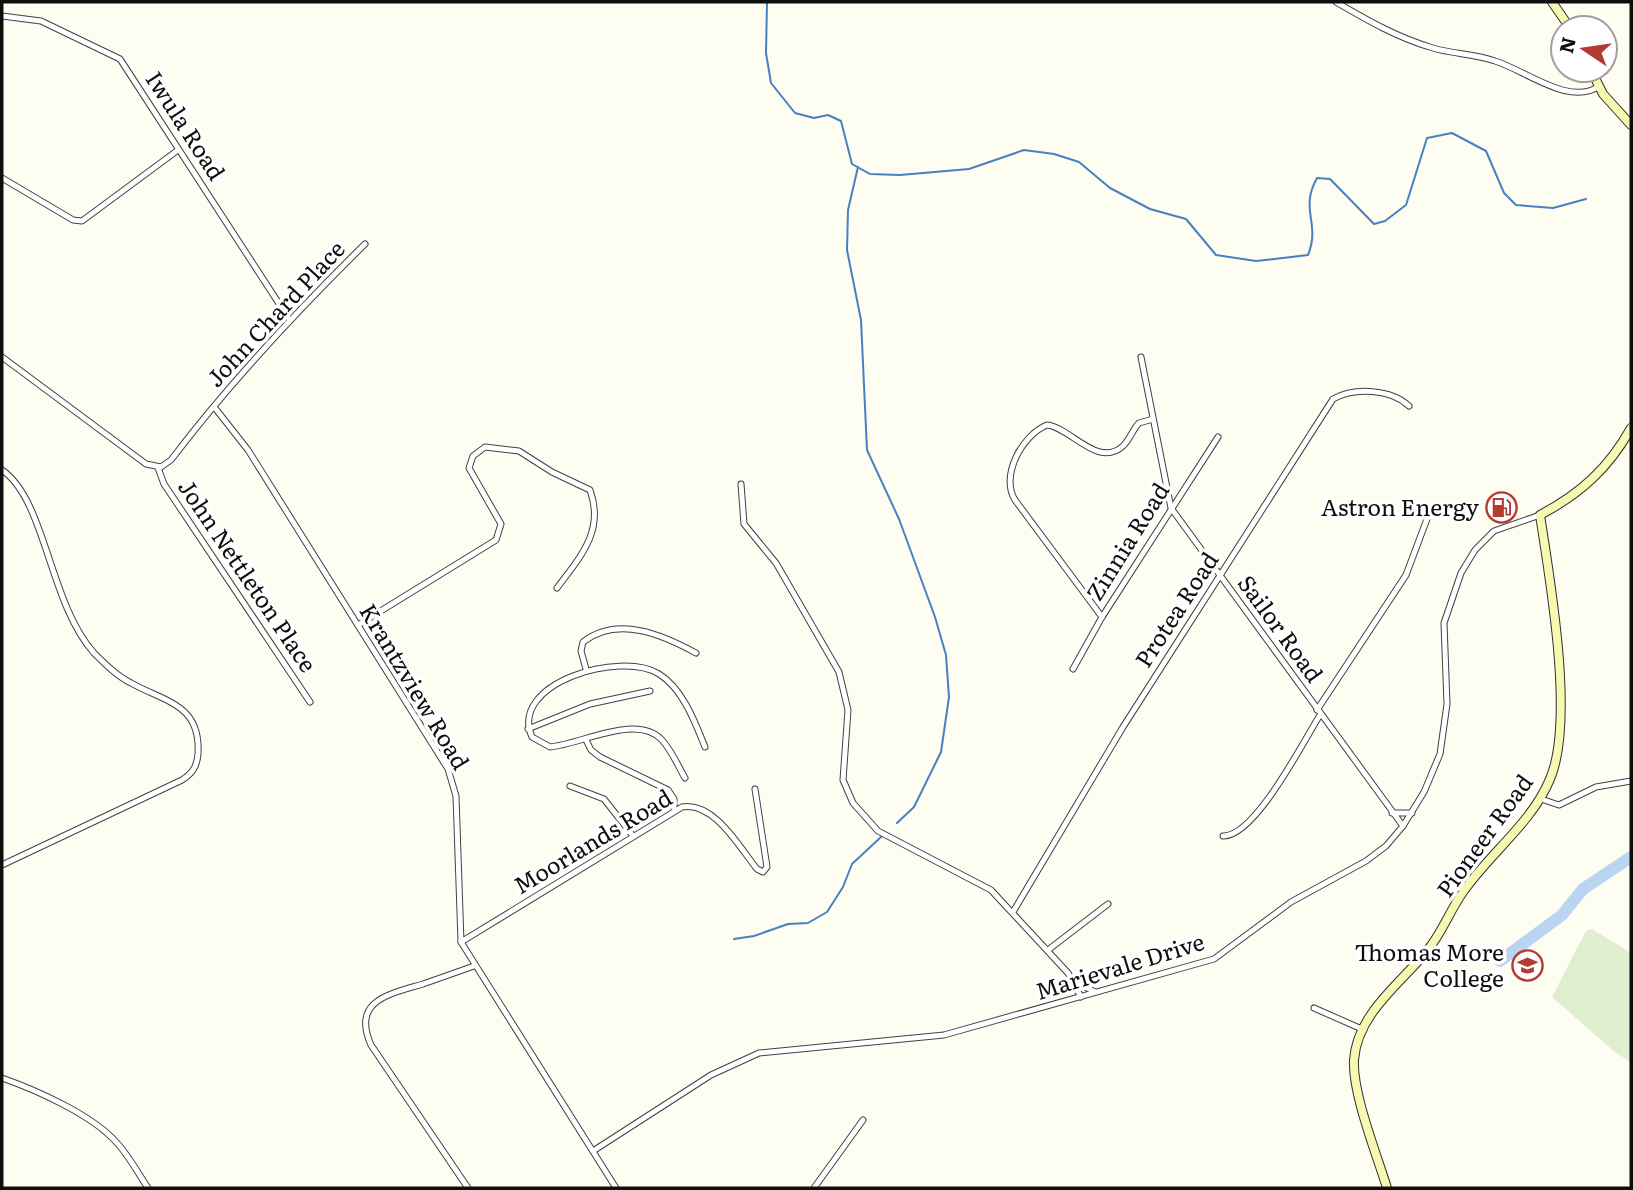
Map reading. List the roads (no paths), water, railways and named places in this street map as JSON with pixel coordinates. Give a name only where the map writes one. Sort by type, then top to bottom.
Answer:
[{"type":"main road","points":[[1599,86],[1612,106],[1631,125]]},
{"type":"main road","points":[[1540,516],[1571,498],[1600,474],[1626,443],[1631,428]]},
{"type":"main road","name":"Pioneer Road","points":[[1387,1188],[1357,1084],[1354,1060],[1364,1030],[1386,993],[1442,933],[1461,894],[1541,799],[1556,762],[1560,727],[1555,617],[1540,516]]},
{"type":"street","points":[[1336,2],[1384,29],[1429,47],[1496,61],[1572,93],[1587,94],[1599,86]]},
{"type":"street","name":"Iwula Road","points":[[2,16],[39,20],[118,58],[289,319]]},
{"type":"street","points":[[2,178],[38,201],[82,221],[178,150]]},
{"type":"street","name":"John Chard Place","points":[[158,468],[169,463],[230,386],[289,319],[365,244]]},
{"type":"street","points":[[2,357],[146,464],[158,468]]},
{"type":"street","name":"Sailor Road","points":[[1141,357],[1171,508],[1403,826]]},
{"type":"street","name":"Protea Road","points":[[1013,912],[1123,727],[1333,399],[1350,394],[1384,392],[1402,399],[1409,406]]},
{"type":"street","name":"Krantzview Road","points":[[215,408],[247,450],[451,776],[456,796],[461,942],[616,1188]]},
{"type":"street","points":[[1102,617],[1015,500],[1008,485],[1021,451],[1040,428],[1056,426],[1083,445],[1105,451],[1122,447],[1139,422],[1153,419]]},
{"type":"street","name":"Zinnia Road","points":[[1073,669],[1102,617],[1218,437]]},
{"type":"street","points":[[358,625],[496,540],[501,529],[499,518],[469,468],[474,456],[485,447],[519,451],[552,472],[586,486],[590,491],[596,510],[593,534],[587,548],[556,588]]},
{"type":"street","name":"John Nettleton Place","points":[[158,468],[164,484],[310,702]]},
{"type":"street","points":[[2,470],[14,480],[27,498],[66,610],[85,642],[126,680],[171,700],[183,709],[194,726],[198,754],[194,771],[183,780],[2,865]]},
{"type":"street","points":[[741,484],[744,524],[776,562],[839,672],[848,709],[843,780],[853,803],[878,831],[982,883],[1048,950],[1074,981],[1081,996]]},
{"type":"street","name":"Marievale Drive","points":[[593,1150],[711,1074],[759,1053],[944,1035],[1214,959],[1291,902],[1378,853],[1412,813],[1435,768],[1443,743],[1447,704],[1444,623],[1456,583],[1472,554],[1494,531],[1540,516]]},
{"type":"street","points":[[1223,836],[1231,836],[1252,820],[1406,575],[1427,519]]},
{"type":"street","points":[[586,669],[581,651],[583,642],[598,634],[626,630],[656,633],[696,653]]},
{"type":"street","points":[[685,778],[662,740],[649,731],[632,727],[550,747],[536,742],[528,729],[528,716],[535,702],[586,669],[630,664],[661,675],[676,691],[691,714],[705,747]]},
{"type":"street","points":[[528,729],[590,704],[650,691]]},
{"type":"street","points":[[586,740],[591,750],[600,757],[668,790],[674,799],[674,811]]},
{"type":"street","points":[[1541,799],[1559,805],[1596,787],[1631,781]]},
{"type":"street","points":[[570,786],[604,799],[634,836]]},
{"type":"street","name":"Moorlands Road","points":[[461,942],[674,811],[690,806],[704,810],[733,838],[757,869],[763,872],[767,867],[755,789]]},
{"type":"street","points":[[1392,813],[1412,813]]},
{"type":"street","points":[[1048,950],[1108,904]]},
{"type":"street","points":[[468,1188],[371,1045],[366,1022],[369,1009],[382,997],[474,965]]},
{"type":"street","points":[[1074,981],[1095,992]]},
{"type":"street","points":[[1314,1008],[1364,1030]]},
{"type":"street","points":[[2,1077],[106,1132],[117,1143],[148,1188]]},
{"type":"street","points":[[814,1188],[863,1120]]},
{"type":"waterway","points":[[767,2],[766,53],[771,83],[795,113],[814,118],[828,115],[841,121],[852,164],[870,174],[900,175],[969,169],[1024,150],[1054,154],[1079,162],[1110,188],[1150,209],[1186,219],[1216,255],[1256,261],[1308,255],[1312,234],[1310,199],[1317,178],[1330,179],[1374,224],[1385,221],[1406,205],[1427,138],[1452,133],[1486,151],[1504,193],[1516,205],[1553,208],[1586,199]]},
{"type":"waterway","points":[[858,167],[848,210],[847,250],[861,320],[867,450],[899,519],[935,617],[946,655],[949,697],[941,752],[914,807],[897,823]]},
{"type":"waterway","points":[[734,939],[754,936],[788,924],[808,923],[827,912],[843,887],[852,864],[881,837]]},
{"type":"waterway","points":[[1500,961],[1562,915],[1583,889],[1631,857]]},
{"type":"place","name":"Astron Energy","points":[[1502,508]]},
{"type":"place","name":"Thomas More College","points":[[1527,966]]}]
